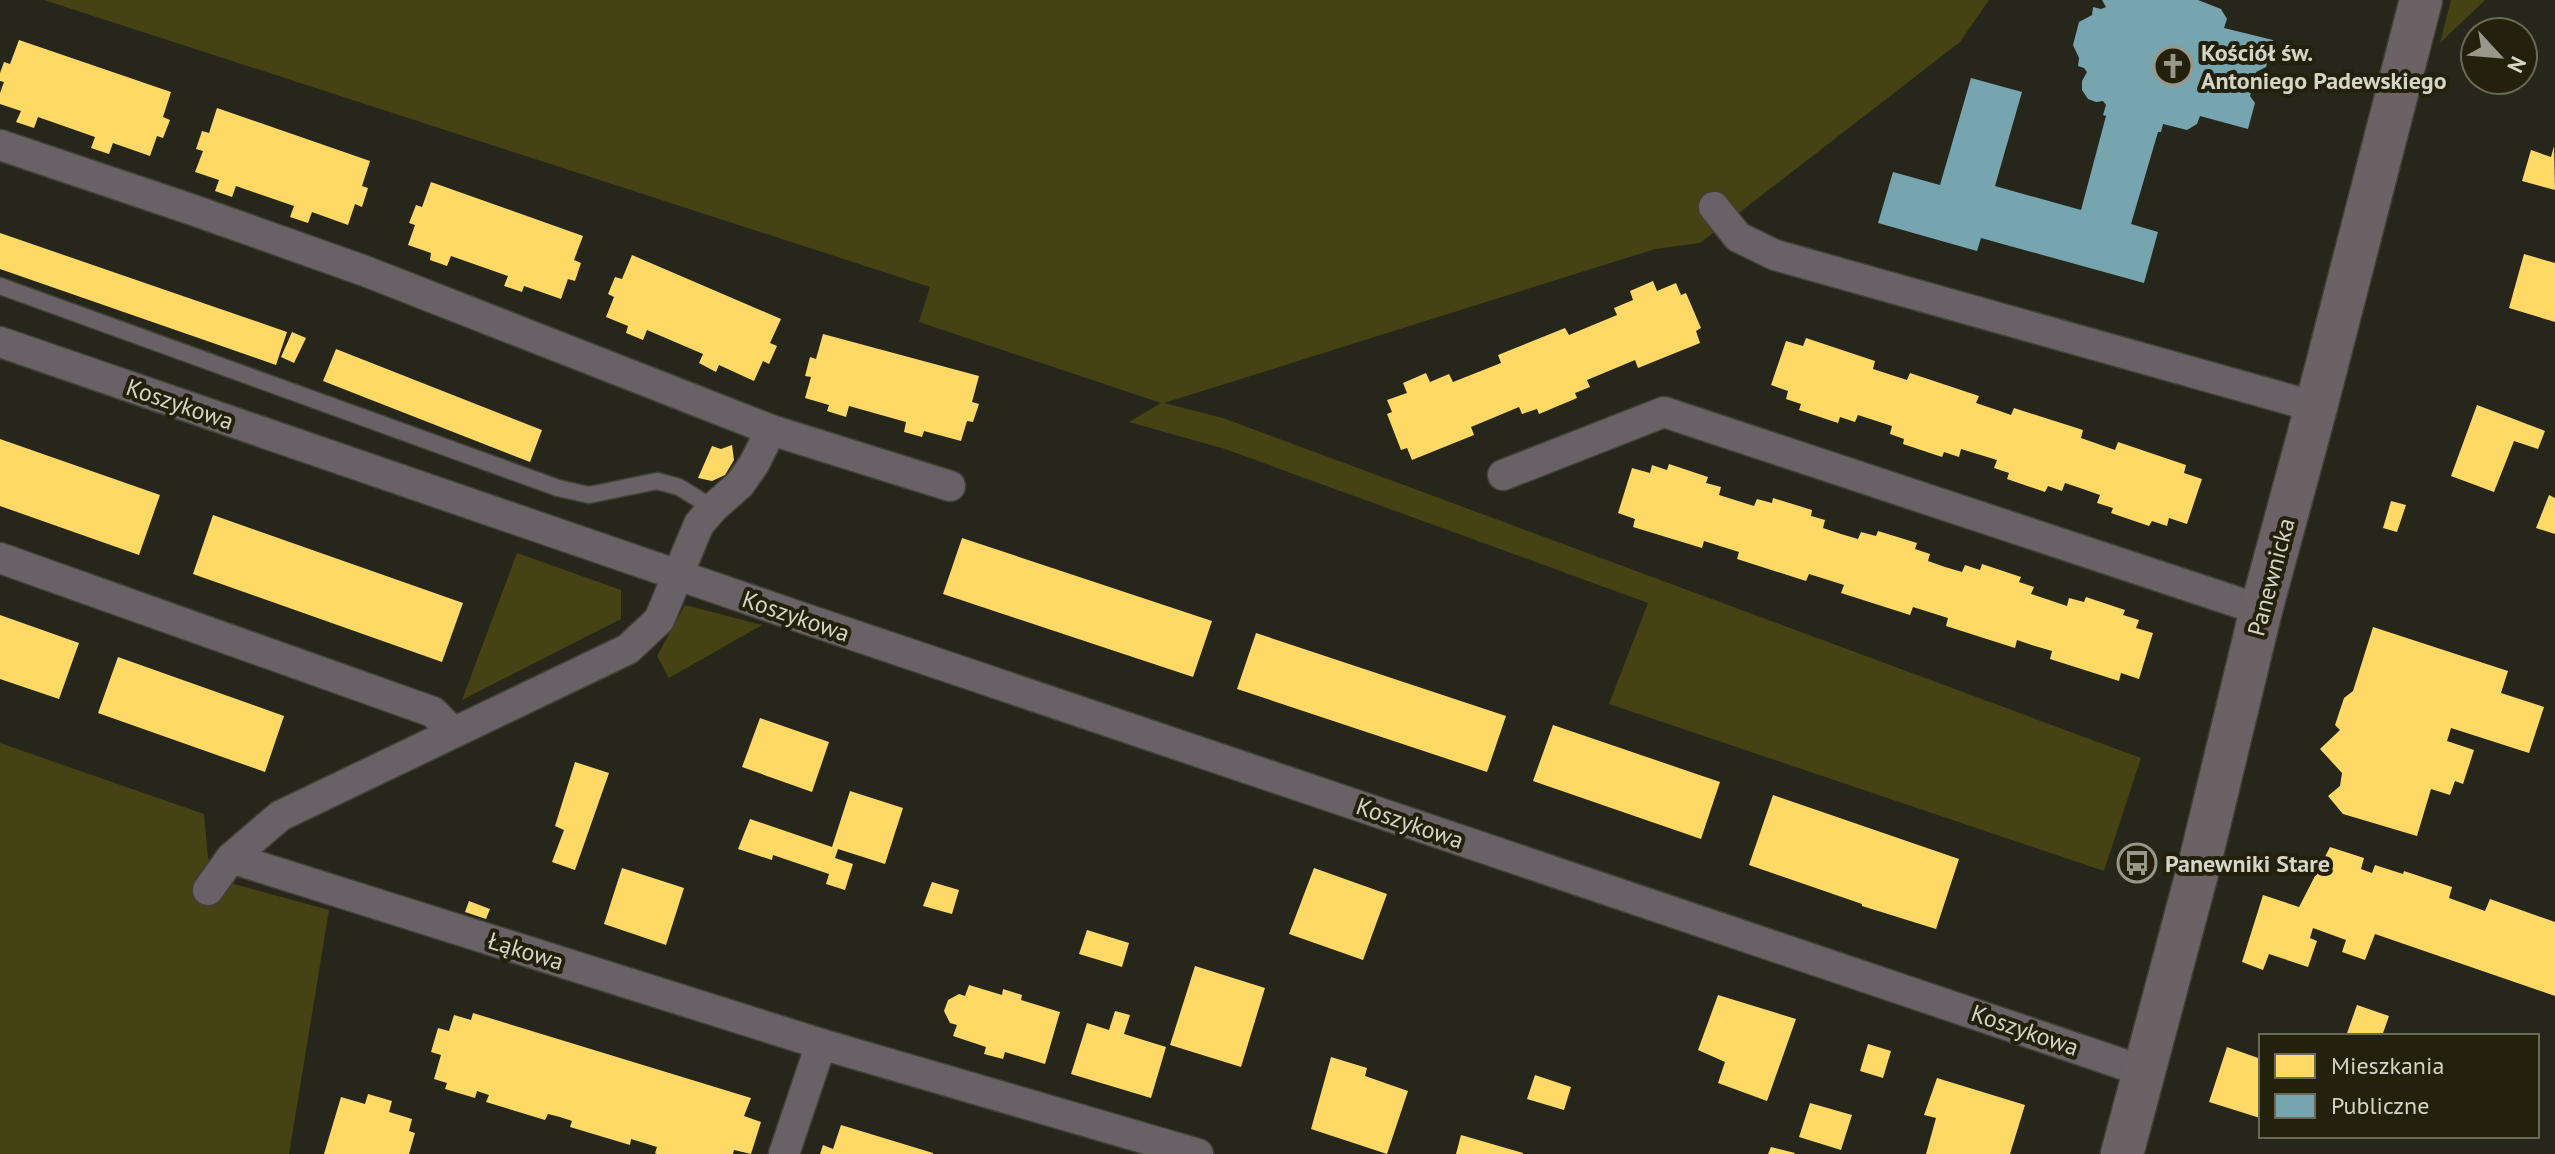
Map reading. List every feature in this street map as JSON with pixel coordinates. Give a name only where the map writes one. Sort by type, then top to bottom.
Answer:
[{"type":"street","name":"Panewnicka","points":[[2122,1154],[2421,0]]},
{"type":"street","points":[[0,145],[365,271],[771,430],[950,486]]},
{"type":"street","points":[[1714,207],[1738,237],[1775,255],[2316,407]]},
{"type":"street","name":"Koszykowa","points":[[0,342],[678,576],[2143,1071]]},
{"type":"street","points":[[1503,475],[1664,412],[2261,610]]},
{"type":"street","points":[[208,890],[231,858],[280,816],[628,649],[659,620],[699,524],[740,484],[771,430]]},
{"type":"street","points":[[0,558],[433,712],[453,732]]},
{"type":"street","name":"Łąkowa","points":[[231,858],[821,1044],[1198,1154]]},
{"type":"street","points":[[784,1154],[821,1044]]},
{"type":"lane","points":[[0,286],[558,488],[589,495],[657,481],[679,487],[713,508]]},
{"type":"shaded area","points":[[44,0],[1989,0],[1960,42],[1700,243],[1655,249],[1164,403],[1223,418],[2141,758],[2104,871],[1609,704],[1648,603],[1225,449],[1129,422],[1161,403],[919,322],[930,287]]},
{"type":"shaded area","points":[[2451,0],[2485,0],[2468,16],[2459,16],[2459,25],[2440,43]]},
{"type":"shaded area","points":[[517,553],[621,590],[621,619],[462,700]]},
{"type":"shaded area","points":[[685,605],[762,625],[669,678],[657,656]]},
{"type":"shaded area","points":[[0,743],[204,814],[208,858],[230,883],[329,910],[289,1154],[0,1154]]},
{"type":"building: Mieszkania","points":[[19,40],[171,92],[163,117],[170,120],[163,138],[157,136],[150,156],[113,143],[109,154],[91,148],[95,137],[38,117],[34,128],[16,122],[21,111],[0,104],[4,82],[0,81],[0,73],[4,62],[10,64]]},
{"type":"building: Mieszkania","points":[[217,108],[370,161],[362,186],[368,188],[362,207],[355,204],[348,225],[312,212],[308,223],[290,217],[294,206],[236,186],[232,197],[215,191],[219,180],[195,172],[203,151],[196,149],[202,131],[209,133]]},
{"type":"building: Mieszkania","points":[[2554,146],[2555,190],[2522,181],[2531,150],[2551,157]]},
{"type":"building: Mieszkania","points":[[431,182],[583,236],[574,260],[581,263],[575,281],[568,279],[561,299],[524,286],[522,292],[504,286],[508,276],[451,256],[447,266],[430,260],[431,253],[408,245],[415,225],[409,223],[416,205],[422,207]]},
{"type":"building: Mieszkania","points":[[0,233],[287,332],[276,365],[0,269]]},
{"type":"building: Mieszkania","points":[[2524,254],[2555,263],[2555,322],[2509,308]]},
{"type":"building: Mieszkania","points":[[632,255],[781,319],[770,343],[777,346],[769,364],[763,361],[754,381],[719,365],[716,372],[699,363],[703,354],[647,330],[643,340],[626,333],[628,326],[606,317],[614,297],[608,294],[615,277],[622,279]]},
{"type":"building: Mieszkania","points":[[1653,281],[1657,291],[1676,283],[1681,295],[1686,293],[1701,328],[1696,331],[1700,343],[1638,368],[1635,360],[1587,380],[1590,387],[1575,393],[1577,398],[1539,414],[1537,409],[1522,414],[1519,407],[1471,427],[1474,435],[1412,460],[1407,448],[1401,450],[1387,414],[1392,412],[1387,400],[1407,393],[1403,383],[1426,373],[1430,382],[1449,374],[1453,382],[1501,363],[1498,355],[1565,328],[1569,335],[1617,315],[1614,308],[1633,300],[1630,291]]},
{"type":"building: Mieszkania","points":[[292,332],[306,338],[294,363],[281,357]]},
{"type":"building: Mieszkania","points":[[823,334],[979,376],[972,402],[979,404],[973,422],[967,421],[961,441],[924,431],[922,437],[904,432],[906,422],[849,406],[846,417],[827,411],[829,405],[805,398],[811,377],[805,376],[810,357],[816,359]]},
{"type":"building: Mieszkania","points":[[1806,338],[1875,361],[1873,369],[1907,380],[1910,373],[1979,396],[1976,403],[2011,415],[2014,408],[2083,430],[2081,438],[2115,450],[2118,442],[2186,465],[2184,473],[2202,479],[2187,524],[2169,518],[2167,526],[2152,521],[2149,526],[2111,513],[2113,508],[2097,503],[2100,495],[2065,483],[2062,491],[2048,486],[2045,492],[2007,479],[2009,473],[1994,468],[1997,460],[1961,449],[1959,457],[1944,452],[1942,457],[1903,444],[1904,439],[1890,434],[1892,426],[1858,415],[1855,422],[1840,417],[1838,423],[1799,410],[1801,404],[1786,399],[1788,391],[1771,385],[1786,341],[1803,346]]},
{"type":"building: Mieszkania","points":[[336,349],[542,430],[530,462],[323,381]]},
{"type":"building: Mieszkania","points":[[2477,405],[2545,431],[2538,449],[2514,441],[2494,492],[2451,476]]},
{"type":"building: Mieszkania","points":[[0,439],[160,495],[139,555],[0,506]]},
{"type":"building: Mieszkania","points":[[732,445],[734,460],[725,475],[712,481],[698,478],[712,446],[721,449]]},
{"type":"building: Mieszkania","points":[[1669,464],[1708,477],[1706,483],[1721,487],[1719,495],[1754,506],[1757,499],[1772,503],[1773,498],[1812,510],[1811,516],[1825,520],[1823,528],[1858,539],[1861,532],[1876,536],[1878,531],[1917,543],[1915,549],[1930,554],[1928,561],[1962,572],[1965,565],[1980,570],[1982,564],[2021,577],[2019,582],[2034,587],[2031,594],[2067,606],[2069,598],[2084,602],[2086,597],[2125,610],[2123,615],[2139,620],[2136,628],[2153,633],[2139,679],[2121,673],[2119,681],[2050,659],[2052,651],[2017,640],[2015,648],[1946,626],[1948,618],[1913,607],[1910,615],[1841,593],[1844,585],[1809,574],[1806,581],[1737,559],[1739,552],[1704,541],[1702,548],[1633,527],[1635,519],[1618,513],[1632,468],[1650,473],[1652,465],[1667,470]]},
{"type":"building: Mieszkania","points":[[2549,495],[2555,498],[2555,534],[2536,528]]},
{"type":"building: Mieszkania","points":[[2391,501],[2406,505],[2397,532],[2383,528]]},
{"type":"building: Mieszkania","points":[[213,515],[463,603],[442,662],[193,574]]},
{"type":"building: Mieszkania","points":[[962,538],[1212,621],[1193,677],[943,594]]},
{"type":"building: Mieszkania","points":[[0,615],[79,643],[59,699],[0,679]]},
{"type":"building: Mieszkania","points":[[2373,627],[2508,671],[2501,693],[2544,707],[2529,753],[2451,728],[2447,741],[2474,750],[2463,784],[2455,781],[2450,795],[2431,789],[2417,836],[2343,814],[2328,796],[2340,786],[2342,773],[2320,749],[2340,730],[2335,725],[2344,698],[2353,691]]},
{"type":"building: Mieszkania","points":[[1256,633],[1506,716],[1487,772],[1237,689]]},
{"type":"building: Mieszkania","points":[[118,657],[284,716],[265,772],[98,713]]},
{"type":"building: Mieszkania","points":[[760,718],[829,742],[812,792],[742,767]]},
{"type":"building: Mieszkania","points":[[1553,725],[1720,782],[1701,839],[1533,781]]},
{"type":"building: Mieszkania","points":[[575,762],[609,773],[575,870],[552,862],[564,830],[555,826]]},
{"type":"building: Mieszkania","points":[[850,791],[903,808],[885,864],[838,849],[835,858],[853,864],[845,890],[826,884],[829,874],[773,855],[772,860],[738,849],[750,819],[832,847]]},
{"type":"building: Mieszkania","points":[[1773,795],[1959,859],[1936,929],[1749,865]]},
{"type":"building: Mieszkania","points":[[2330,847],[2364,858],[2361,869],[2372,873],[2375,865],[2452,887],[2449,898],[2485,911],[2490,899],[2555,922],[2555,996],[2375,934],[2365,960],[2342,952],[2346,940],[2313,928],[2310,938],[2317,941],[2308,967],[2269,954],[2263,970],[2242,962],[2263,895],[2299,907]]},
{"type":"building: Mieszkania","points":[[622,868],[684,888],[666,945],[604,924]]},
{"type":"building: Mieszkania","points":[[1314,868],[1387,894],[1363,960],[1289,934]]},
{"type":"building: Mieszkania","points":[[932,882],[959,890],[952,914],[923,906]]},
{"type":"building: Mieszkania","points":[[469,901],[490,909],[486,919],[465,912]]},
{"type":"building: Mieszkania","points":[[1087,930],[1129,943],[1122,967],[1079,954]]},
{"type":"building: Mieszkania","points":[[1195,966],[1265,988],[1241,1067],[1170,1045]]},
{"type":"building: Mieszkania","points":[[969,985],[1002,995],[1003,989],[1022,995],[1021,1000],[1060,1012],[1045,1064],[1005,1052],[1003,1059],[984,1054],[986,1047],[953,1036],[957,1025],[950,1023],[944,1011],[948,1000],[959,994],[965,996]]},
{"type":"building: Mieszkania","points":[[1718,995],[1796,1019],[1767,1101],[1718,1083],[1725,1062],[1698,1050]]},
{"type":"building: Mieszkania","points":[[2357,1005],[2389,1016],[2383,1034],[2347,1034]]},
{"type":"building: Mieszkania","points":[[1115,1011],[1130,1015],[1124,1034],[1166,1047],[1151,1098],[1071,1074],[1087,1023],[1109,1030]]},
{"type":"building: Mieszkania","points":[[473,1013],[751,1098],[744,1116],[761,1122],[751,1154],[734,1150],[733,1154],[657,1154],[657,1147],[631,1139],[630,1145],[570,1127],[572,1121],[560,1117],[548,1114],[545,1120],[486,1102],[489,1095],[477,1091],[475,1098],[445,1089],[447,1083],[434,1079],[441,1055],[431,1052],[438,1028],[449,1031],[454,1015],[471,1020]]},
{"type":"building: Mieszkania","points":[[1868,1044],[1891,1051],[1883,1078],[1860,1071]]},
{"type":"building: Mieszkania","points":[[2227,1047],[2259,1058],[2259,1118],[2209,1102]]},
{"type":"building: Mieszkania","points":[[1331,1057],[1367,1068],[1365,1076],[1408,1091],[1387,1154],[1311,1129]]},
{"type":"building: Mieszkania","points":[[1535,1075],[1571,1087],[1564,1110],[1527,1099]]},
{"type":"building: Mieszkania","points":[[1937,1078],[2025,1105],[2010,1154],[1926,1154],[1936,1118],[1924,1115]]},
{"type":"building: Mieszkania","points":[[368,1094],[392,1101],[389,1112],[412,1119],[409,1131],[415,1133],[409,1154],[324,1154],[341,1097],[365,1104]]},
{"type":"building: Mieszkania","points":[[1810,1103],[1852,1115],[1841,1150],[1799,1137]]},
{"type":"building: Mieszkania","points":[[841,1125],[933,1154],[820,1154],[823,1145],[833,1149]]},
{"type":"building: Mieszkania","points":[[1461,1135],[1523,1153],[1523,1154],[1456,1154]]},
{"type":"building: Mieszkania","points":[[1771,1147],[1795,1153],[1768,1154]]},
{"type":"building: Publiczne","points":[[2102,0],[2198,0],[2221,9],[2227,19],[2224,28],[2273,40],[2266,67],[2256,72],[2250,96],[2255,103],[2248,129],[2200,116],[2197,124],[2187,130],[2163,124],[2161,132],[2158,132],[2131,224],[2158,232],[2144,283],[1981,238],[1977,251],[1878,223],[1893,172],[1940,185],[1971,78],[2022,92],[1995,186],[2081,210],[2106,116],[2103,115],[2106,105],[2103,101],[2088,99],[2082,90],[2082,81],[2087,72],[2078,66],[2079,58],[2073,45],[2079,22],[2092,15],[2093,7],[2106,7]]},
{"type":"place","name":"Kościół św. Antoniego Padewskiego","points":[[2173,66]]},
{"type":"place","name":"Panewniki Stare","points":[[2137,863]]}]
